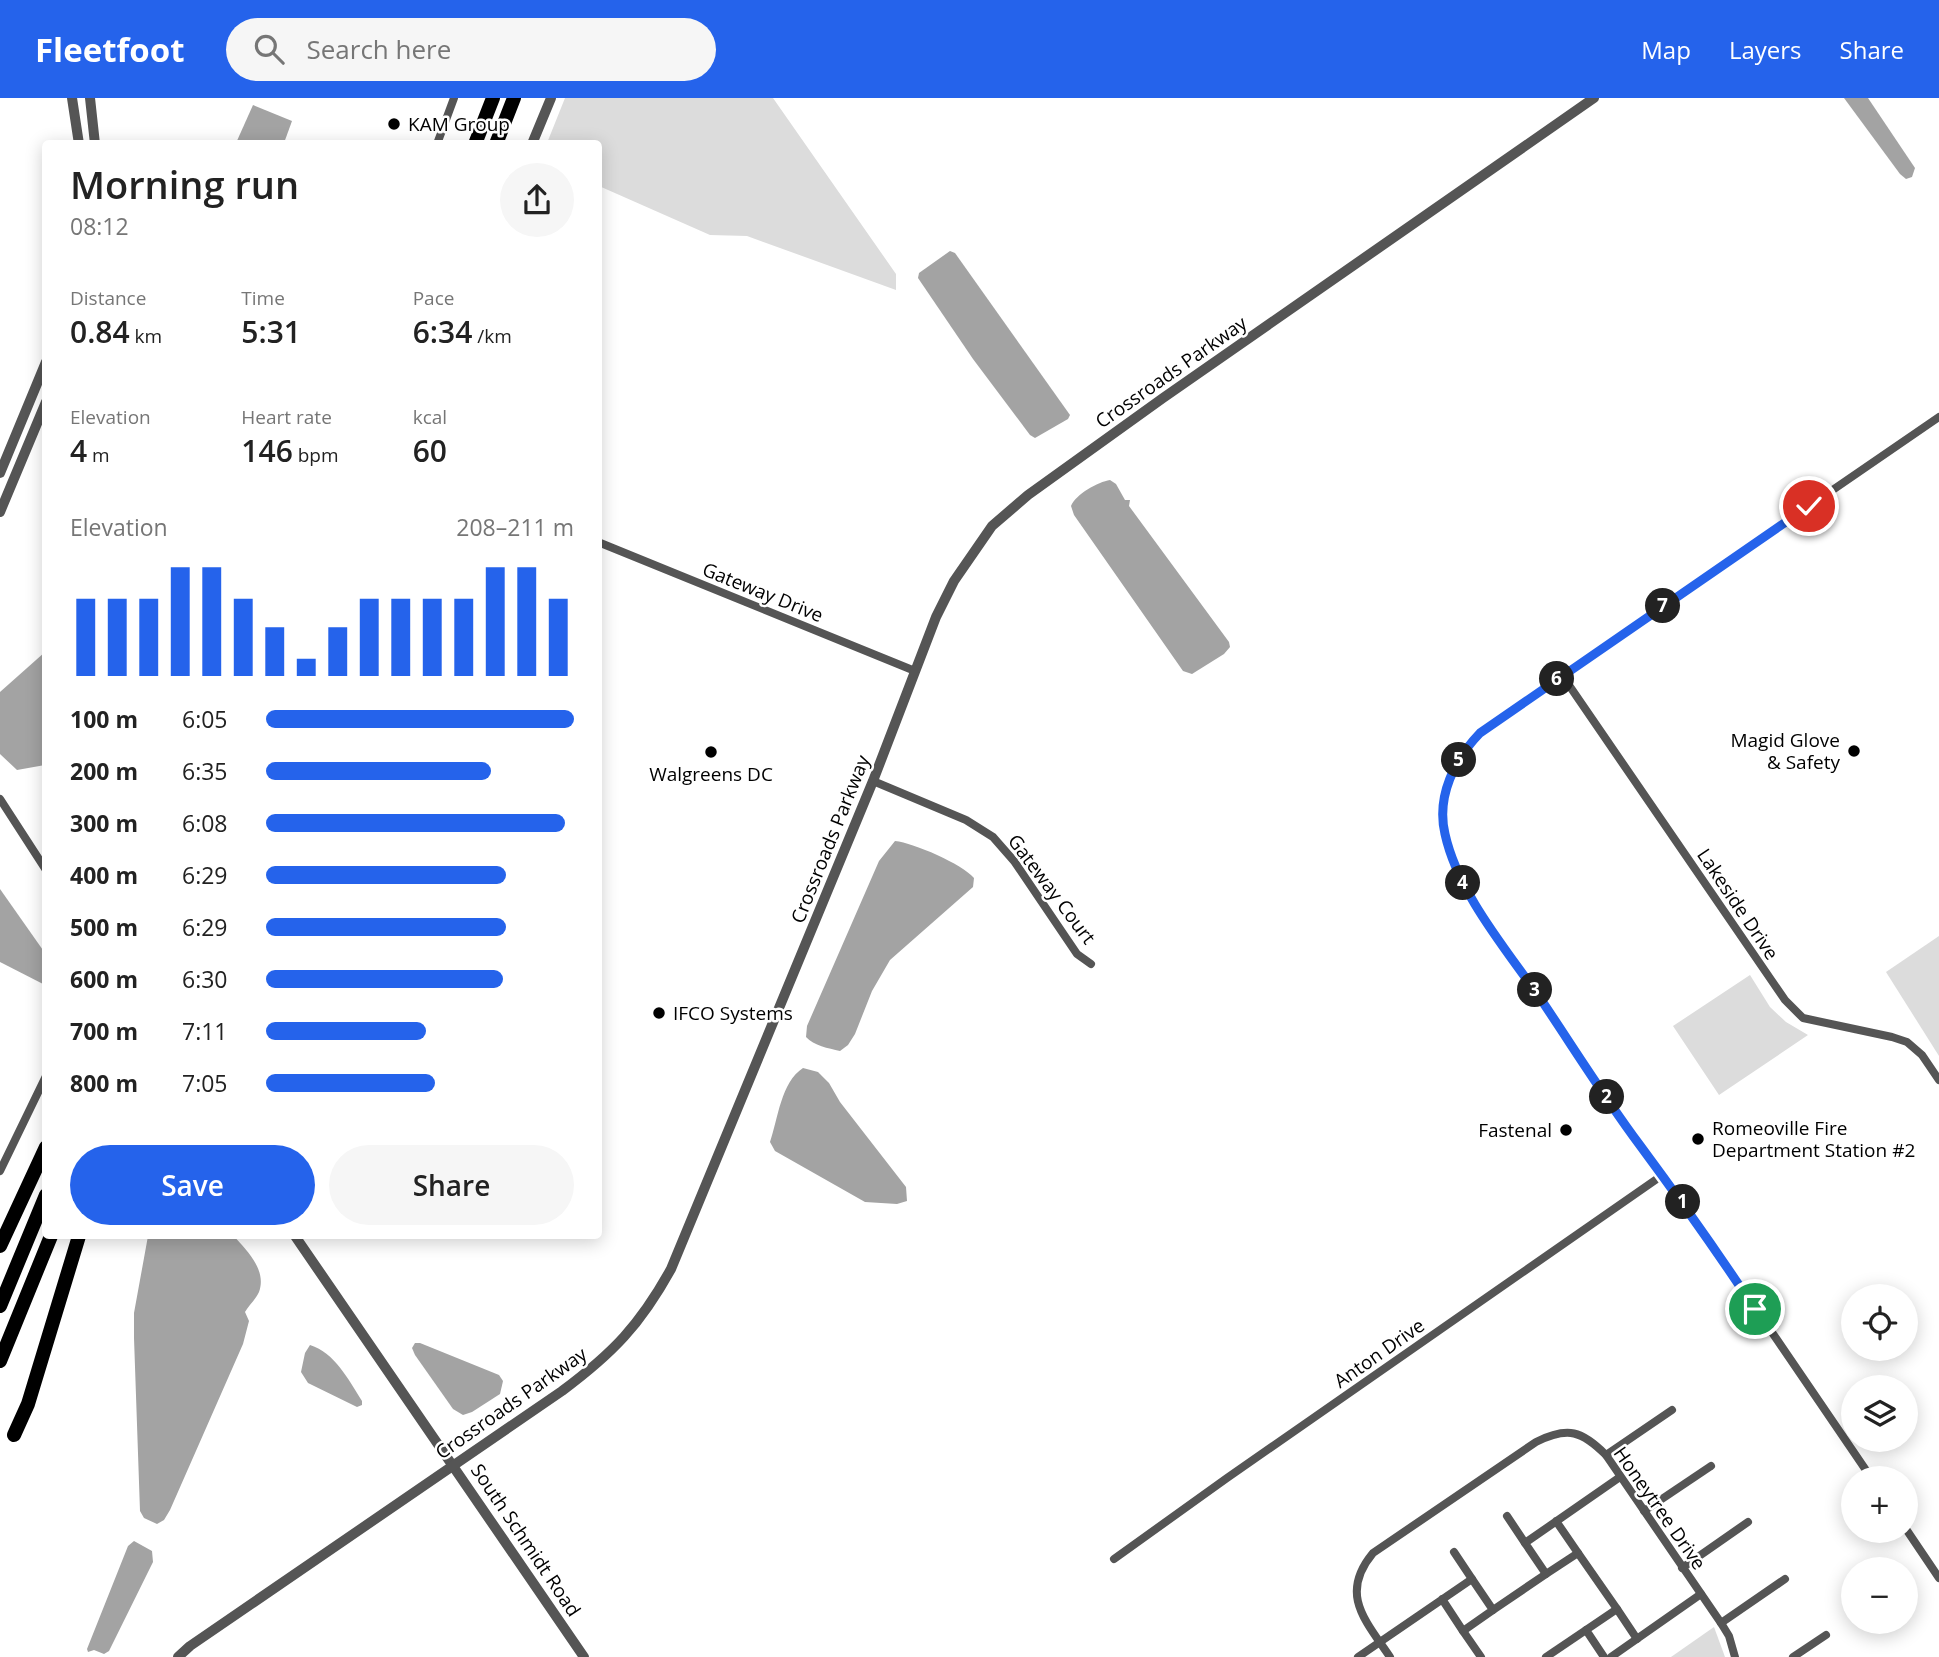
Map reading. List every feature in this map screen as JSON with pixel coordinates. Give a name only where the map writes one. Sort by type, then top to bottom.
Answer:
[{"type":"highway","points":[[477,140],[493,98]]},
{"type":"highway","points":[[498,140],[514,98]]},
{"type":"highway","points":[[0,1246],[42,1156]]},
{"type":"highway","points":[[0,1306],[42,1205]]},
{"type":"highway","points":[[0,1361],[50,1239]]},
{"type":"highway","points":[[14,1435],[27,1404],[78,1239]]},
{"type":"street","points":[[72,98],[78,140]]},
{"type":"street","points":[[90,98],[95,140]]},
{"type":"street","points":[[438,140],[454,98]]},
{"type":"street","points":[[534,140],[551,98]]},
{"type":"street","name":"Crossroads Parkway","points":[[178,1657],[190,1646],[592,1369],[633,1329],[671,1269],[873,781],[936,617],[954,581],[992,526],[1015,505],[1163,398],[1594,98]]},
{"type":"street","points":[[0,473],[42,372]]},
{"type":"street","points":[[0,512],[42,412]]},
{"type":"street","points":[[1863,1466],[1664,1174],[1637,1141],[1499,939],[1454,865],[1444,831],[1443,806],[1450,777],[1466,748],[1480,733],[1939,417]]},
{"type":"street","name":"Gateway Drive","points":[[602,544],[915,671]]},
{"type":"street","name":"Lakeside Drive","points":[[1562,675],[1785,1000],[1803,1018],[1907,1042],[1922,1055],[1939,1080]]},
{"type":"street","name":"Gateway Court","points":[[873,781],[966,820],[993,837],[1014,861],[1077,954],[1091,964]]},
{"type":"street","points":[[0,799],[42,864]]},
{"type":"street","points":[[0,1171],[42,1084]]},
{"type":"street","name":"Anton Drive","points":[[1114,1559],[1664,1174]]},
{"type":"street","name":"South Schmidt Road","points":[[297,1239],[584,1657]]},
{"type":"street","points":[[1606,1455],[1672,1410]]},
{"type":"street","name":"Honeytree Drive","points":[[1390,1657],[1360,1612],[1356,1596],[1357,1580],[1362,1567],[1373,1553],[1457,1496],[1551,1435],[1565,1433],[1581,1434],[1606,1455],[1721,1622],[1729,1636],[1735,1657]]},
{"type":"street","points":[[1644,1511],[1710,1466]]},
{"type":"street","points":[[1525,1543],[1620,1477]]},
{"type":"street","points":[[1507,1516],[1546,1574]]},
{"type":"street","points":[[1556,1521],[1637,1639]]},
{"type":"street","points":[[1682,1568],[1748,1522]]},
{"type":"street","points":[[1915,1543],[1939,1578]]},
{"type":"street","points":[[1454,1552],[1493,1610]]},
{"type":"street","points":[[1463,1631],[1578,1553]]},
{"type":"street","points":[[1358,1657],[1472,1578]]},
{"type":"street","points":[[1721,1622],[1785,1579]]},
{"type":"street","points":[[1611,1657],[1701,1594]]},
{"type":"street","points":[[1442,1599],[1481,1657]]},
{"type":"street","points":[[1546,1657],[1617,1609]]},
{"type":"street","points":[[1586,1630],[1604,1657]]},
{"type":"street","points":[[1793,1657],[1826,1635]]},
{"type":"shaded area","points":[[565,98],[773,98],[896,274],[896,290],[747,236],[710,235],[602,187],[602,140],[548,140]]},
{"type":"shaded area","points":[[1844,98],[1868,98],[1915,168],[1912,177],[1906,179],[1900,174]]},
{"type":"shaded area","points":[[253,105],[292,121],[285,140],[237,140]]},
{"type":"shaded area","points":[[950,251],[955,253],[1070,415],[1068,419],[1035,438],[973,359],[918,278],[919,273]]},
{"type":"shaded area","points":[[1110,480],[1116,484],[1125,500],[1130,500],[1129,506],[1229,642],[1230,647],[1224,654],[1192,674],[1183,671],[1074,515],[1071,506],[1082,493]]},
{"type":"shaded area","points":[[42,655],[42,766],[17,770],[0,754],[0,692]]},
{"type":"shaded area","points":[[895,841],[925,850],[968,872],[974,878],[973,887],[890,960],[872,991],[848,1045],[840,1051],[813,1043],[806,1037],[807,1026],[879,861]]},
{"type":"shaded area","points":[[0,889],[42,949],[42,983],[0,962]]},
{"type":"shaded area","points":[[1939,936],[1939,1056],[1886,972]]},
{"type":"shaded area","points":[[1750,975],[1770,1007],[1786,1022],[1808,1035],[1719,1095],[1673,1026]]},
{"type":"shaded area","points":[[803,1068],[818,1072],[829,1083],[840,1102],[906,1187],[907,1201],[897,1204],[865,1202],[775,1151],[770,1142],[781,1102],[790,1082]]},
{"type":"shaded area","points":[[147,1239],[237,1239],[258,1269],[261,1284],[258,1295],[245,1312],[249,1321],[243,1344],[170,1510],[164,1520],[157,1524],[144,1518],[140,1511],[134,1313]]},
{"type":"shaded area","points":[[415,1343],[499,1375],[503,1381],[500,1394],[463,1415],[453,1409],[415,1355],[412,1348]]},
{"type":"shaded area","points":[[310,1345],[334,1360],[362,1401],[362,1405],[357,1407],[308,1383],[301,1372],[305,1353]]},
{"type":"shaded area","points":[[134,1541],[152,1551],[153,1562],[109,1651],[104,1654],[94,1650],[88,1652],[128,1546]]},
{"type":"shaded area","points":[[1714,1627],[1725,1657],[1671,1657]]},
{"type":"place","name":"KAM Group","points":[[394,124]]},
{"type":"place","name":"Magid Glove & Safety","points":[[1854,751]]},
{"type":"place","name":"Walgreens DC","points":[[711,752]]},
{"type":"place","name":"IFCO Systems","points":[[659,1013]]},
{"type":"place","name":"Fastenal","points":[[1566,1130]]},
{"type":"place","name":"Romeoville Fire Department Station #2","points":[[1698,1139]]},
{"type":"route","points":[[1755,1309],[1664,1174],[1637,1141],[1464,884],[1454,865],[1444,831],[1443,806],[1450,777],[1466,748],[1480,733],[1809,506]]}]
